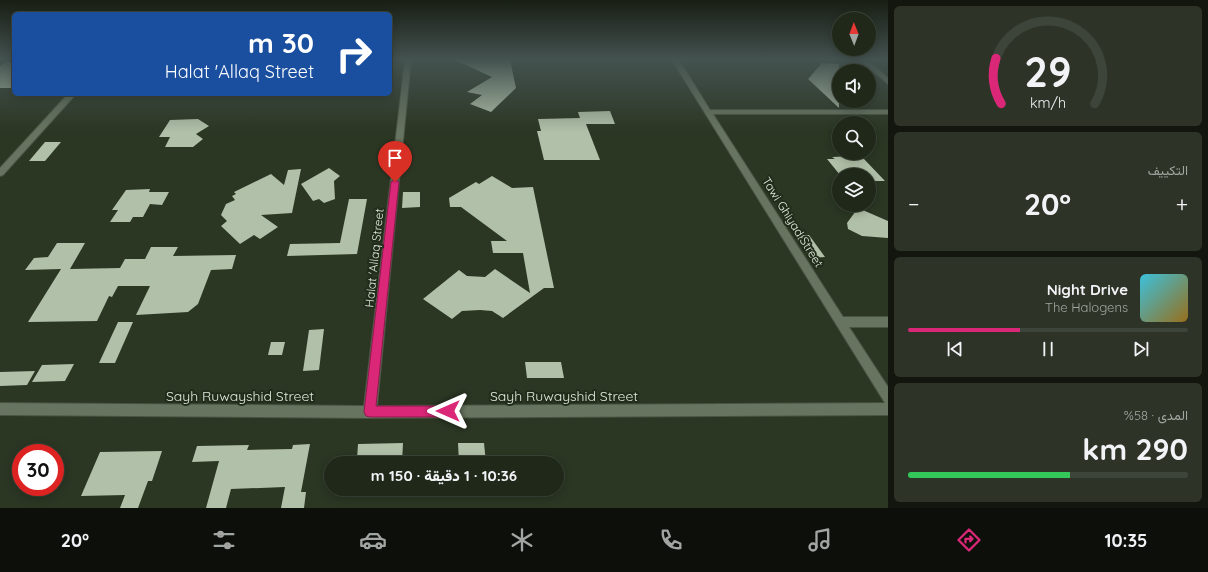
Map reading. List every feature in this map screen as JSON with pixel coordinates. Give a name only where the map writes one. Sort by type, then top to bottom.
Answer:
[{"type":"street","name":"Halat 'Allaq Street","points":[[370,412],[405,84]]},
{"type":"street","name":"Tawi Ghiyad Street","points":[[690,84],[888,398]]},
{"type":"street","points":[[0,173],[70,96]]},
{"type":"street","points":[[708,112],[888,112]]},
{"type":"street","points":[[841,322],[888,322]]},
{"type":"street","name":"Sayh Ruwayshid Street","points":[[0,409],[370,412],[888,409]]},
{"type":"building","points":[[0,84],[12,84],[12,88],[0,88]]},
{"type":"building","points":[[481,84],[515,84],[516,88],[491,112],[470,104],[482,95],[467,92]]},
{"type":"building","points":[[813,84],[832,84],[832,101]]},
{"type":"building","points":[[610,111],[615,124],[586,124],[600,160],[544,160],[537,131],[541,131],[538,119],[580,118],[578,112]]},
{"type":"building","points":[[198,119],[209,126],[196,134],[203,139],[193,147],[165,147],[170,137],[159,137],[170,120]]},
{"type":"building","points":[[45,142],[61,142],[45,161],[29,161]]},
{"type":"building","points":[[827,159],[865,160],[873,168],[834,168]]},
{"type":"building","points":[[329,168],[340,176],[334,181],[335,199],[324,203],[319,199],[313,201],[301,184]]},
{"type":"building","points":[[301,169],[292,213],[261,215],[278,227],[260,239],[254,235],[240,244],[221,226],[227,221],[221,215],[226,204],[235,200],[232,196],[236,194],[234,192],[271,174],[284,185],[288,170]]},
{"type":"building","points":[[876,172],[885,181],[876,181]]},
{"type":"building","points":[[492,176],[512,188],[533,187],[554,288],[544,288],[503,318],[492,311],[480,310],[462,311],[452,319],[423,299],[459,270],[467,276],[485,277],[495,269],[530,293],[523,253],[493,253],[491,241],[507,241],[461,207],[450,207],[449,198],[476,182],[479,184]]},
{"type":"building","points":[[150,189],[149,192],[169,192],[162,205],[150,204],[143,217],[133,217],[130,222],[110,222],[118,210],[112,210],[126,190]]},
{"type":"building","points":[[403,192],[420,192],[420,207],[402,208]]},
{"type":"building","points":[[349,199],[367,199],[357,254],[287,256],[290,244],[340,243]]},
{"type":"building","points":[[855,212],[867,212],[888,221],[888,238],[862,236],[848,229],[847,223]]},
{"type":"building","points":[[795,235],[809,235],[825,257],[810,258]]},
{"type":"building","points":[[57,243],[85,243],[70,269],[120,268],[125,259],[145,259],[151,247],[178,247],[173,256],[236,255],[232,269],[211,270],[198,304],[188,312],[136,315],[150,286],[118,286],[112,297],[109,296],[97,321],[28,322],[61,269],[25,270],[34,258],[48,257]]},
{"type":"building","points":[[118,322],[133,322],[115,363],[99,363]]},
{"type":"building","points":[[324,329],[319,370],[303,371],[309,330]]},
{"type":"building","points":[[271,342],[285,342],[282,355],[268,355]]},
{"type":"building","points":[[525,362],[561,362],[564,378],[527,378]]},
{"type":"building","points":[[74,364],[65,381],[32,382],[42,365]]},
{"type":"building","points":[[35,371],[27,385],[0,386],[0,372]]},
{"type":"building","points":[[403,443],[402,456],[357,456],[358,444]]},
{"type":"building","points":[[458,443],[484,443],[485,456],[459,456]]},
{"type":"building","points":[[310,444],[301,492],[306,492],[304,508],[281,508],[285,487],[231,489],[226,508],[206,508],[219,461],[192,462],[197,446],[249,445],[247,450],[292,449],[293,445]]},
{"type":"building","points":[[162,451],[152,481],[148,481],[138,508],[120,508],[125,495],[81,496],[100,452]]},
{"type":"route","points":[[395,182],[370,412],[448,411]]}]
